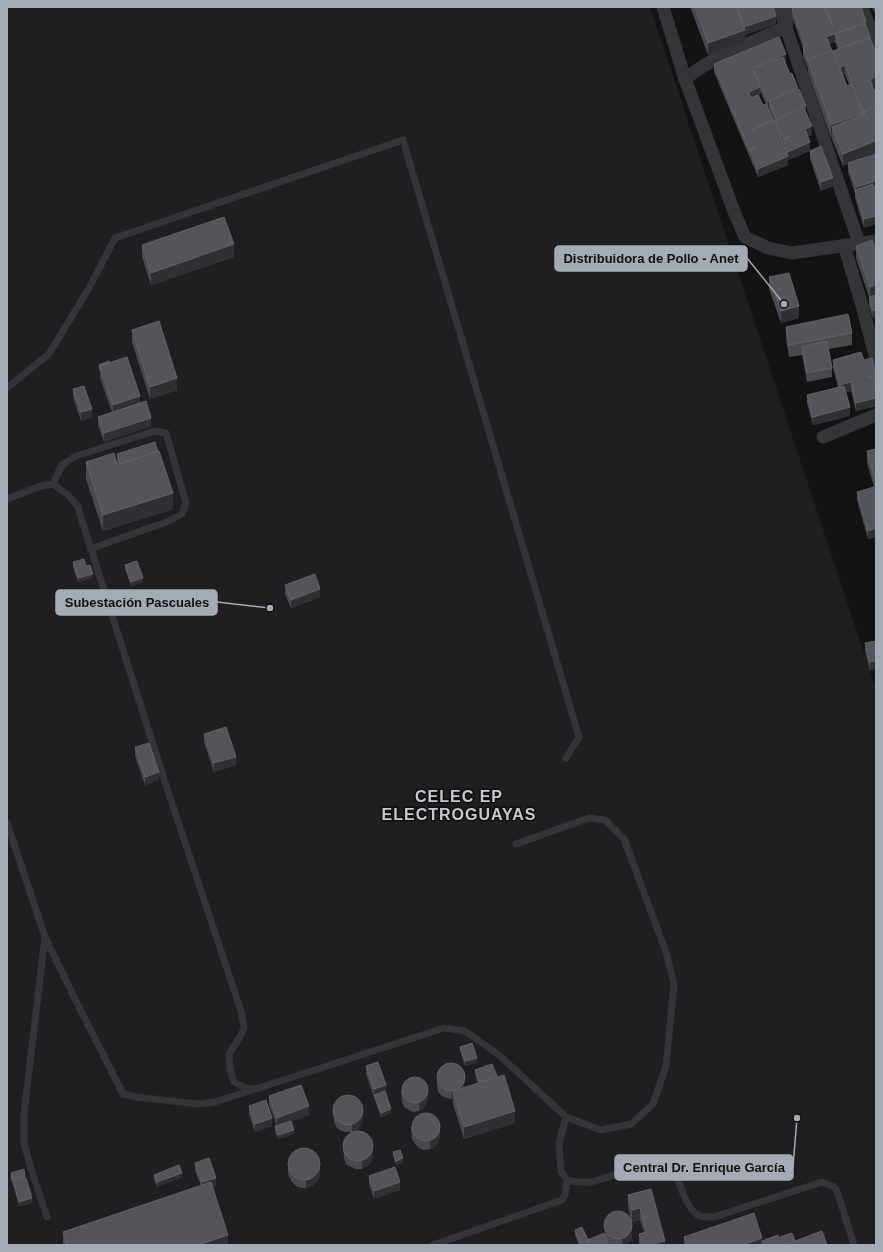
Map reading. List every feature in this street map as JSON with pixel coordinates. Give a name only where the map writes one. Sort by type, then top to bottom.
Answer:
[{"type":"street","points":[[663,7],[685,79],[745,237],[768,248],[792,253],[876,241]]},
{"type":"street","points":[[779,7],[859,243]]},
{"type":"street","points":[[786,27],[790,10],[794,7]]},
{"type":"street","points":[[862,7],[876,45]]},
{"type":"street","points":[[685,79],[718,58],[786,27]]},
{"type":"street","points":[[844,245],[876,359]]},
{"type":"street","points":[[823,437],[876,415]]},
{"type":"lane","points":[[7,388],[49,354],[89,288],[114,238],[403,140],[578,737],[566,758]]},
{"type":"lane","points":[[53,484],[63,464],[76,456],[155,431],[166,433],[186,503],[182,514],[169,521],[90,548]]},
{"type":"lane","points":[[7,499],[41,486],[53,484],[68,494],[77,505],[165,782],[242,1014],[244,1028],[229,1054],[230,1070],[234,1082],[245,1088],[256,1088]]},
{"type":"lane","points":[[7,822],[45,937],[123,1094],[136,1097],[198,1104],[215,1102],[444,1028],[465,1032],[499,1054],[566,1117],[601,1130],[631,1124],[654,1104],[666,1066],[674,984],[666,952],[624,839],[605,820],[589,818],[516,844]]},
{"type":"lane","points":[[45,937],[24,1113],[24,1143],[31,1169],[48,1218]]},
{"type":"lane","points":[[433,1245],[562,1200],[565,1195],[567,1180],[561,1171],[559,1144],[566,1117]]},
{"type":"lane","points":[[567,1180],[594,1182],[640,1166],[669,1160],[672,1162],[690,1208],[699,1216],[706,1217],[714,1217],[822,1182],[831,1185],[837,1191],[854,1245]]},
{"type":"shaded area","points":[[7,7],[650,7],[876,689],[876,1245],[7,1245]]},
{"type":"building","points":[[695,7],[737,7],[745,30],[708,43]]},
{"type":"building","points":[[737,7],[773,7],[776,16],[744,27]]},
{"type":"building","points":[[825,7],[861,7],[866,22],[805,45],[792,8]],"holes":[[[825,7],[828,13],[833,26],[832,26]]]},
{"type":"building","points":[[865,23],[870,37],[840,48],[835,34]]},
{"type":"building","points":[[779,37],[786,54],[753,68],[783,57],[798,88],[768,101],[753,70],[760,87],[749,92],[751,98],[758,95],[763,105],[766,104],[773,120],[752,130],[775,120],[788,156],[758,169],[750,150],[756,147],[749,150],[714,64]]},
{"type":"building","points":[[827,38],[832,51],[808,61],[803,47]]},
{"type":"building","points":[[870,38],[876,53],[876,77],[870,79],[874,90],[876,89],[876,106],[864,111],[863,114],[845,65],[839,68],[833,51]]},
{"type":"building","points":[[833,50],[847,86],[852,84],[863,113],[831,125],[808,60]]},
{"type":"building","points":[[799,89],[806,106],[776,119],[769,101]]},
{"type":"building","points":[[876,106],[876,144],[875,141],[843,154],[832,127],[864,114],[867,119],[864,111]]},
{"type":"building","points":[[804,108],[812,126],[805,129],[810,142],[788,152],[783,140],[791,136],[784,139],[776,120]]},
{"type":"building","points":[[821,146],[833,178],[821,182],[810,151]]},
{"type":"building","points":[[876,154],[876,181],[856,187],[848,163]]},
{"type":"building","points":[[873,184],[873,187],[876,186],[876,216],[864,219],[855,190]]},
{"type":"building","points":[[224,217],[234,244],[151,273],[142,245]]},
{"type":"building","points":[[872,240],[875,247],[876,246],[876,285],[870,287],[856,246]]},
{"type":"building","points":[[789,273],[799,306],[781,311],[769,277]]},
{"type":"building","points":[[876,295],[876,310],[873,311],[869,297]]},
{"type":"building","points":[[848,314],[852,333],[789,345],[786,327]]},
{"type":"building","points":[[159,321],[177,378],[150,387],[132,330]]},
{"type":"building","points":[[827,341],[832,368],[807,373],[802,347]]},
{"type":"building","points":[[861,352],[864,360],[872,358],[876,375],[868,378],[876,376],[876,398],[856,403],[851,382],[840,385],[833,360]]},
{"type":"building","points":[[127,357],[140,396],[113,405],[100,366]]},
{"type":"building","points":[[109,361],[110,362],[100,366],[100,369],[99,365]]},
{"type":"building","points":[[84,386],[92,409],[81,412],[73,389]]},
{"type":"building","points":[[844,386],[850,407],[813,417],[807,395]]},
{"type":"building","points":[[146,401],[151,418],[104,433],[98,417]]},
{"type":"building","points":[[155,442],[158,452],[120,464],[117,454]]},
{"type":"building","points":[[876,449],[876,483],[867,451]]},
{"type":"building","points":[[159,451],[173,493],[103,515],[86,462],[114,453],[117,465]]},
{"type":"building","points":[[874,487],[876,493],[876,528],[868,531],[857,492]]},
{"type":"building","points":[[84,559],[86,566],[90,565],[93,574],[78,578],[73,562]]},
{"type":"building","points":[[137,561],[143,578],[131,582],[125,565]]},
{"type":"building","points":[[315,574],[320,589],[291,600],[285,585]]},
{"type":"building","points":[[876,641],[876,661],[870,662],[865,643]]},
{"type":"building","points":[[226,727],[236,757],[214,763],[204,734]]},
{"type":"building","points":[[149,743],[159,772],[145,777],[135,747]]},
{"type":"building","points":[[472,1043],[477,1058],[465,1061],[460,1047]]},
{"type":"building","points":[[378,1062],[386,1085],[374,1089],[366,1066]]},
{"type":"building","points":[[451,1063],[461,1067],[465,1077],[461,1087],[451,1091],[441,1087],[437,1077],[441,1067]]},
{"type":"building","points":[[492,1064],[497,1076],[479,1082],[475,1070]]},
{"type":"building","points":[[504,1075],[515,1111],[464,1127],[453,1091]]},
{"type":"building","points":[[415,1077],[424,1081],[428,1090],[424,1099],[415,1103],[406,1099],[402,1090],[406,1081]]},
{"type":"building","points":[[301,1085],[309,1106],[277,1118],[269,1096]]},
{"type":"building","points":[[385,1091],[391,1109],[381,1113],[374,1095]]},
{"type":"building","points":[[348,1095],[358,1100],[363,1110],[358,1120],[348,1125],[338,1120],[333,1110],[338,1100]]},
{"type":"building","points":[[266,1100],[272,1118],[255,1124],[249,1106]]},
{"type":"building","points":[[426,1113],[436,1117],[440,1127],[436,1137],[426,1141],[416,1137],[412,1127],[416,1117]]},
{"type":"building","points":[[291,1121],[294,1130],[278,1135],[275,1126]]},
{"type":"building","points":[[358,1131],[368,1136],[373,1146],[368,1156],[358,1161],[348,1156],[343,1146],[348,1136]]},
{"type":"building","points":[[304,1148],[310,1149],[317,1155],[320,1164],[319,1170],[313,1177],[304,1180],[298,1179],[291,1173],[288,1164],[289,1158],[295,1151]]},
{"type":"building","points":[[400,1150],[403,1158],[396,1161],[393,1152]]},
{"type":"building","points":[[209,1158],[216,1178],[202,1182],[195,1163]]},
{"type":"building","points":[[179,1165],[182,1173],[157,1182],[154,1175]]},
{"type":"building","points":[[395,1167],[400,1182],[374,1191],[369,1176]]},
{"type":"building","points":[[24,1169],[25,1177],[12,1180],[11,1173]]},
{"type":"building","points":[[26,1178],[32,1198],[19,1202],[13,1181]]},
{"type":"building","points":[[211,1182],[228,1235],[198,1245],[67,1245],[63,1232]]},
{"type":"building","points":[[651,1189],[665,1241],[650,1245],[642,1245],[639,1234],[647,1232],[640,1208],[632,1210],[628,1195]]},
{"type":"building","points":[[618,1211],[628,1215],[632,1225],[628,1235],[618,1239],[608,1235],[604,1225],[608,1215]]},
{"type":"building","points":[[754,1213],[762,1238],[742,1245],[687,1245],[684,1237]]},
{"type":"building","points":[[582,1227],[588,1243],[581,1245],[575,1230]]},
{"type":"building","points":[[822,1231],[827,1245],[787,1245],[787,1244]]},
{"type":"building","points":[[604,1233],[609,1245],[590,1245],[588,1240]]},
{"type":"building","points":[[792,1233],[795,1241],[787,1245],[783,1245],[780,1237]]},
{"type":"building","points":[[778,1235],[781,1245],[763,1245],[762,1241]]},
{"type":"place","name":"Distribuidora de Pollo - Anet","points":[[784,304]]},
{"type":"place","name":"Subestación Pascuales","points":[[270,608]]},
{"type":"place","name":"Central Dr. Enrique García","points":[[797,1118]]},
{"type":"district","name":"CELEC EP ELECTROGUAYAS","points":[[459,805]]}]
